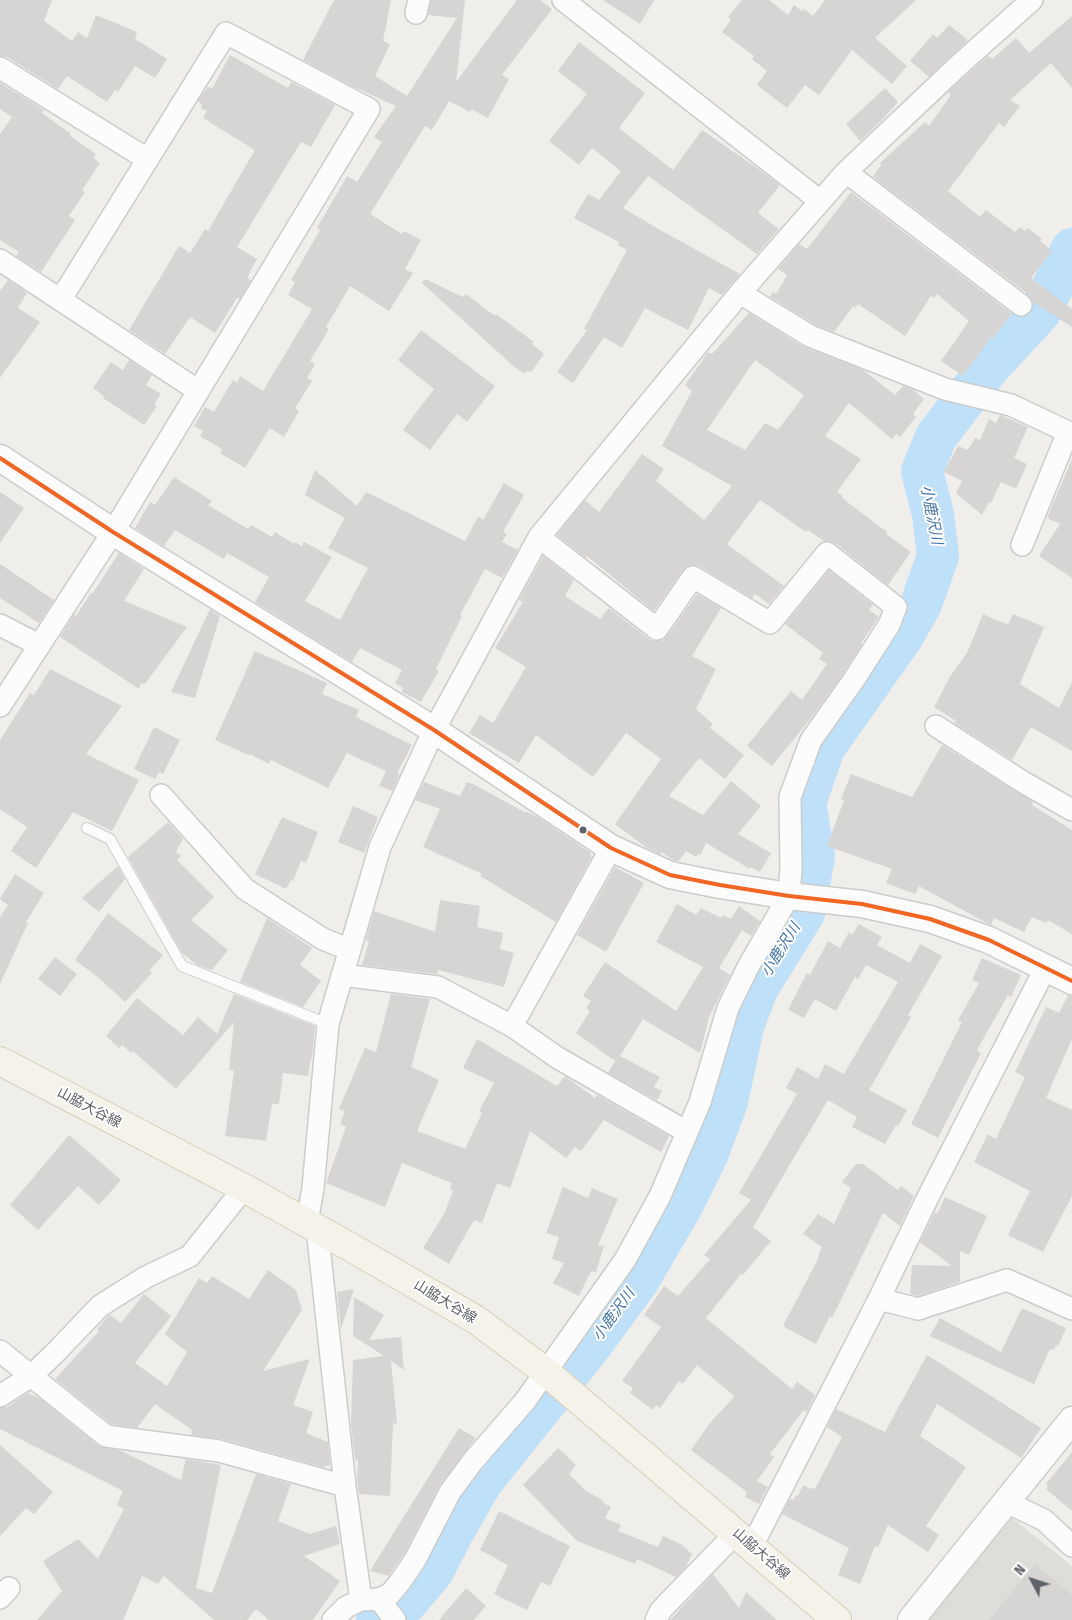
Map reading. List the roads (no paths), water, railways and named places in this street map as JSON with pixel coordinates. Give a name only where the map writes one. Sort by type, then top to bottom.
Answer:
[{"type":"main road","name":"山脇大谷線","points":[[0,1061],[244,1188],[475,1319],[574,1395],[837,1620]]},
{"type":"street","points":[[563,0],[820,201]]},
{"type":"street","points":[[395,1620],[370,1600],[345,1486],[312,1225],[312,1188],[328,1024],[380,847],[434,730],[539,537],[740,293],[846,172],[959,65],[1032,0]]},
{"type":"street","points":[[0,706],[113,532],[368,109],[226,33],[60,299]]},
{"type":"street","points":[[0,68],[147,159]]},
{"type":"street","points":[[846,172],[1020,305]]},
{"type":"street","points":[[0,260],[197,390]]},
{"type":"street","points":[[740,293],[810,336],[945,389],[1011,405],[1070,433],[1022,545]]},
{"type":"street","points":[[0,458],[113,532],[434,730],[611,848],[670,875],[788,896],[862,904],[930,919],[989,940],[1072,981]]},
{"type":"street","points":[[333,1620],[346,1606],[390,1594],[400,1582],[415,1560],[450,1492],[548,1374],[625,1260],[660,1196],[700,1102],[728,1008],[748,967],[788,896],[791,868],[789,834],[790,797],[811,740],[884,633],[896,607],[828,553],[770,624],[693,577],[657,629],[539,537]]},
{"type":"street","points":[[0,625],[39,645]]},
{"type":"street","points":[[936,726],[1023,782],[1072,810]]},
{"type":"street","points":[[161,795],[245,889],[322,939],[350,950]]},
{"type":"street","points":[[512,1026],[611,848]]},
{"type":"street","points":[[656,1620],[661,1610],[744,1539],[879,1299],[928,1197],[1046,967]]},
{"type":"street","points":[[342,976],[438,987],[512,1026],[558,1058],[687,1132]]},
{"type":"street","points":[[0,1396],[30,1377],[100,1306],[146,1277],[190,1256],[244,1188]]},
{"type":"street","points":[[879,1299],[918,1309],[1007,1280],[1072,1309]]},
{"type":"street","points":[[0,1352],[106,1436],[219,1451],[345,1486]]},
{"type":"street","points":[[911,1620],[1072,1420]]},
{"type":"street","points":[[1006,1502],[1044,1520],[1072,1546]]},
{"type":"lane","points":[[87,828],[110,839],[182,966],[328,1024]]},
{"type":"waterway","name":"小鹿沢川","points":[[377,1620],[404,1605],[433,1571],[481,1483],[588,1349],[638,1281],[683,1204],[708,1153],[727,1102],[743,1026],[757,989],[804,913],[814,856],[805,803],[824,748],[903,636],[921,604],[938,556],[933,514],[922,471],[936,437],[989,367],[1040,312],[1072,249]]}]
